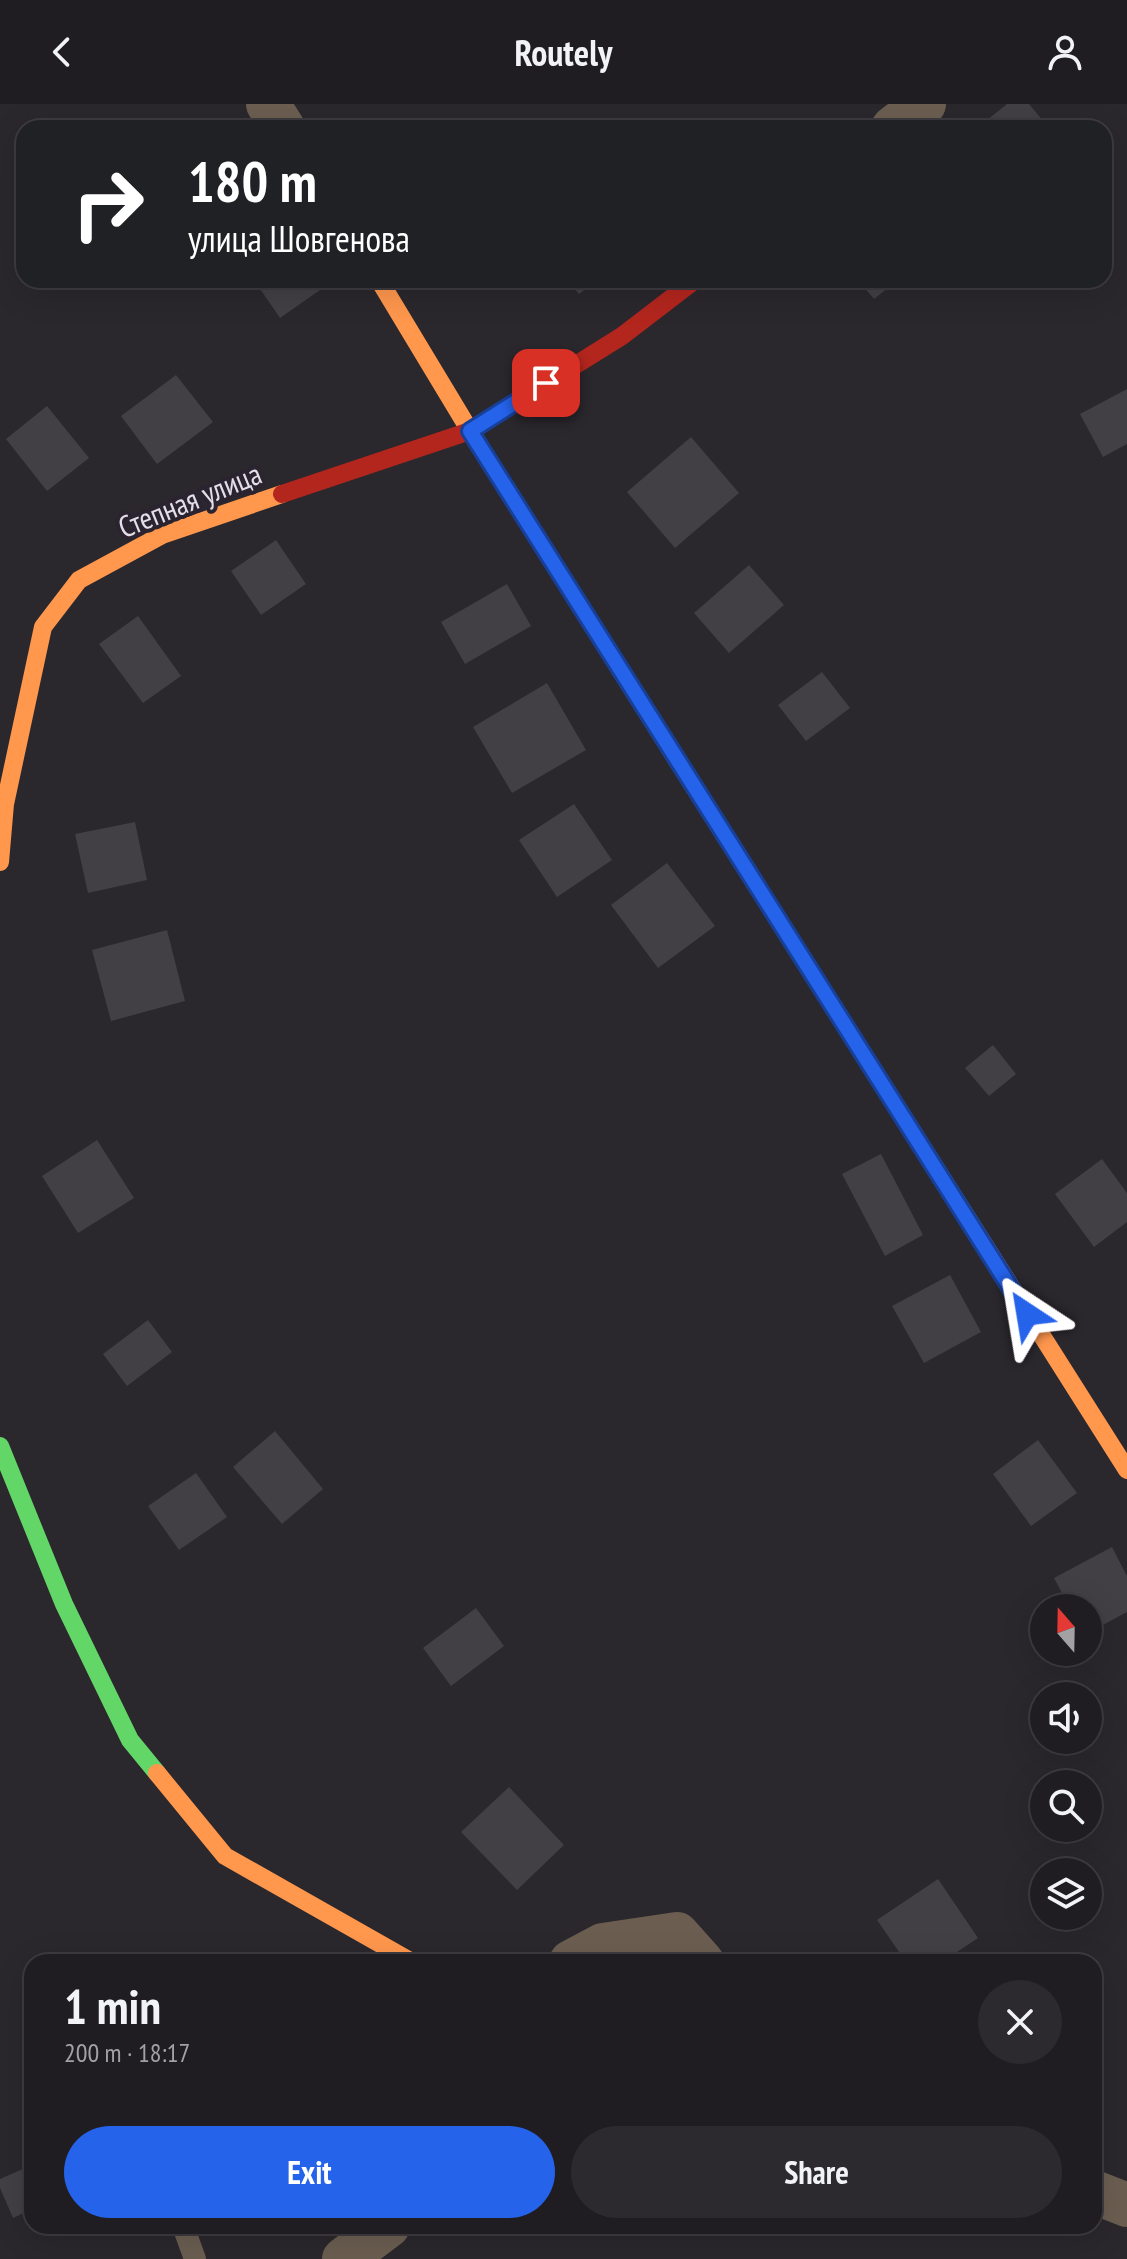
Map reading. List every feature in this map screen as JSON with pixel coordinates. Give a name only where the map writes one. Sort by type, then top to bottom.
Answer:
[{"type":"street","points":[[903,120],[924,104]]},
{"type":"street","points":[[384,288],[470,431],[836,1014],[1127,1470]]},
{"type":"street","name":"Степная улица","points":[[0,862],[5,804],[43,627],[79,580],[162,535],[470,431],[622,336],[685,288]]},
{"type":"street","points":[[0,1446],[64,1604],[130,1740],[225,1856],[398,1954]]},
{"type":"street","points":[[586,1954],[603,1945],[677,1934],[695,1954]]},
{"type":"street","points":[[1102,2195],[1127,2205]]},
{"type":"street","points":[[344,2259],[377,2234]]},
{"type":"lane","points":[[186,2234],[195,2259]]},
{"type":"building","points":[[1007,104],[1029,104],[1042,120],[987,120]]},
{"type":"building","points":[[259,288],[319,288],[320,290],[280,318]]},
{"type":"building","points":[[865,288],[888,288],[874,299]]},
{"type":"building","points":[[176,375],[213,422],[157,464],[121,416]]},
{"type":"building","points":[[1127,389],[1127,444],[1103,457],[1080,414]]},
{"type":"building","points":[[47,406],[89,458],[47,491],[6,439]]},
{"type":"building","points":[[691,437],[739,493],[675,548],[627,492]]},
{"type":"building","points":[[276,540],[306,584],[261,615],[231,571]]},
{"type":"building","points":[[749,565],[784,605],[729,653],[694,613]]},
{"type":"building","points":[[507,584],[531,626],[465,664],[441,622]]},
{"type":"building","points":[[138,616],[181,676],[143,703],[99,644]]},
{"type":"building","points":[[822,672],[850,708],[806,741],[778,705]]},
{"type":"building","points":[[547,683],[586,750],[512,793],[473,727]]},
{"type":"building","points":[[574,804],[612,860],[557,897],[519,840]]},
{"type":"building","points":[[135,822],[147,880],[88,893],[75,834]]},
{"type":"building","points":[[667,863],[715,926],[658,968],[611,905]]},
{"type":"building","points":[[167,930],[185,1001],[111,1021],[92,950]]},
{"type":"building","points":[[993,1045],[1016,1074],[989,1096],[965,1068]]},
{"type":"building","points":[[97,1140],[134,1198],[78,1233],[42,1176]]},
{"type":"building","points":[[881,1154],[923,1235],[885,1256],[842,1174]]},
{"type":"building","points":[[1102,1159],[1127,1193],[1127,1222],[1094,1247],[1055,1194]]},
{"type":"building","points":[[950,1275],[981,1332],[924,1363],[892,1306]]},
{"type":"building","points":[[148,1320],[172,1352],[127,1386],[103,1354]]},
{"type":"building","points":[[275,1431],[323,1489],[282,1524],[233,1467]]},
{"type":"building","points":[[1038,1440],[1077,1493],[1031,1526],[993,1474]]},
{"type":"building","points":[[196,1473],[227,1517],[179,1550],[148,1506]]},
{"type":"building","points":[[1112,1547],[1127,1576],[1127,1612],[1102,1625],[1102,1594],[1063,1594],[1054,1578]]},
{"type":"building","points":[[476,1608],[504,1646],[451,1686],[423,1648]]},
{"type":"building","points":[[509,1787],[564,1845],[517,1890],[461,1832]]},
{"type":"building","points":[[938,1879],[978,1938],[954,1954],[900,1954],[877,1920]]},
{"type":"building","points":[[24,2168],[24,2213],[13,2218],[0,2188],[0,2179]]},
{"type":"traffic: fast","points":[[675,757],[975,1230]]},
{"type":"traffic: fast","points":[[0,1446],[64,1604],[130,1740],[157,1773]]},
{"type":"traffic: slow","points":[[384,288],[675,757]]},
{"type":"traffic: slow","points":[[0,862],[5,804],[43,627],[79,580],[162,535],[282,494]]},
{"type":"traffic: slow","points":[[975,1230],[1127,1470]]},
{"type":"traffic: slow","points":[[157,1773],[225,1856],[398,1954]]},
{"type":"traffic: jam","points":[[282,494],[470,431],[622,336],[685,288]]},
{"type":"route","points":[[546,383],[470,431],[1027,1314]]}]
